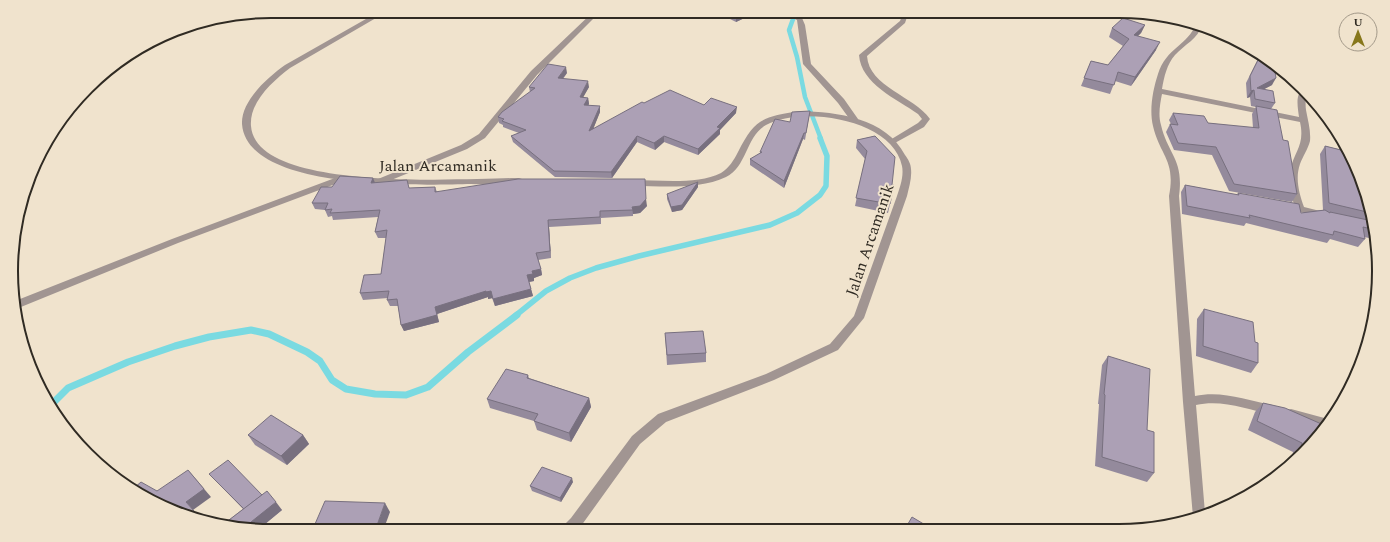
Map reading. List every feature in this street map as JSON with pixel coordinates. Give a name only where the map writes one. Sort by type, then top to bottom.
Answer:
[{"type":"street","name":"Jalan Arcamanik","points":[[372,18],[279,73],[263,88],[255,98],[247,115],[245,131],[259,151],[274,159],[302,170],[343,178],[381,181],[533,181]]},
{"type":"street","points":[[381,181],[464,147],[482,136],[534,73],[590,18]]},
{"type":"street","points":[[798,18],[800,19],[802,24],[807,64],[841,101],[854,119]]},
{"type":"street","points":[[893,142],[921,125],[926,119],[921,112],[874,78],[866,69],[863,61],[863,55],[903,22],[904,18]]},
{"type":"street","points":[[1196,30],[1193,36],[1173,52],[1165,62],[1155,112],[1156,122],[1162,140],[1174,164],[1179,185],[1174,196],[1199,511]]},
{"type":"street","points":[[1159,91],[1304,120]]},
{"type":"street","points":[[1300,209],[1294,192],[1293,176],[1298,158],[1305,146],[1306,133],[1302,96]]},
{"type":"street","name":"Jalan Arcamanik","points":[[574,524],[636,440],[662,418],[770,378],[834,347],[859,318],[907,178],[906,164],[893,142],[875,130],[854,119],[841,116],[798,114],[775,118],[761,123],[753,130],[746,146],[732,166],[724,174],[703,180],[674,183],[627,183]]},
{"type":"street","points":[[20,303],[175,241],[343,178]]},
{"type":"street","points":[[1276,203],[1330,217]]},
{"type":"street","points":[[1190,402],[1206,398],[1223,399],[1322,422]]},
{"type":"building","points":[[1124,18],[1145,25],[1134,35],[1160,42],[1135,77],[1118,72],[1114,85],[1084,78],[1091,61],[1108,65],[1129,39],[1112,28]]},
{"type":"building","points":[[1258,60],[1275,72],[1276,78],[1257,88],[1273,91],[1275,103],[1255,99],[1254,90],[1251,91],[1250,76]]},
{"type":"building","points":[[548,64],[566,67],[558,78],[588,81],[580,97],[588,98],[584,105],[600,106],[589,131],[642,102],[644,103],[670,90],[704,105],[711,98],[737,107],[717,127],[720,128],[698,149],[664,136],[654,143],[637,136],[611,172],[554,171],[511,136],[526,130],[502,121],[504,119],[498,117],[502,112],[535,88],[529,87]]},
{"type":"building","points":[[1256,106],[1277,110],[1283,140],[1288,141],[1297,194],[1234,184],[1216,147],[1178,143],[1170,124],[1178,125],[1173,113],[1204,116],[1208,123],[1259,128]]},
{"type":"building","points":[[810,111],[806,133],[804,133],[784,181],[750,159],[762,152],[760,152],[775,119],[790,122],[792,112]]},
{"type":"building","points":[[875,136],[895,157],[892,185],[894,185],[890,204],[856,198],[867,151],[857,140]]},
{"type":"building","points":[[1325,146],[1341,150],[1353,174],[1364,211],[1329,203]]},
{"type":"building","points":[[340,176],[373,178],[371,183],[407,180],[409,188],[435,187],[435,192],[518,179],[645,179],[646,199],[640,206],[632,207],[633,210],[600,211],[600,217],[548,220],[550,251],[536,253],[541,269],[532,271],[533,274],[527,275],[531,289],[493,299],[491,291],[486,291],[435,307],[437,315],[401,325],[397,299],[387,300],[389,291],[360,293],[364,275],[381,274],[387,230],[375,232],[380,210],[330,213],[332,209],[325,210],[328,203],[312,203],[321,187],[332,187]]},
{"type":"building","points":[[698,182],[682,205],[671,207],[667,194]]},
{"type":"building","points":[[1185,185],[1299,204],[1301,213],[1325,210],[1330,213],[1366,219],[1368,228],[1363,227],[1365,239],[1334,231],[1333,235],[1249,215],[1250,218],[1187,206]]},
{"type":"building","points":[[1204,309],[1253,322],[1255,342],[1258,343],[1258,363],[1203,346]]},
{"type":"building","points":[[703,331],[706,353],[667,355],[665,333]]},
{"type":"building","points":[[1108,356],[1150,369],[1147,430],[1154,432],[1154,473],[1102,457],[1104,394]]},
{"type":"building","points":[[506,369],[528,375],[527,378],[589,398],[569,433],[534,421],[538,414],[487,399]]},
{"type":"building","points":[[1263,403],[1285,408],[1321,424],[1302,446],[1302,443],[1257,421]]},
{"type":"building","points":[[271,415],[303,435],[281,456],[248,435]]},
{"type":"building","points":[[228,460],[262,495],[244,509],[209,474]]},
{"type":"building","points":[[542,467],[572,478],[560,498],[530,486]]},
{"type":"building","points":[[188,470],[204,489],[186,502],[195,512],[174,505],[137,485],[141,482],[157,491]]},
{"type":"building","points":[[267,491],[276,502],[252,523],[229,520]]},
{"type":"building","points":[[325,501],[385,503],[378,524],[315,524]]},
{"type":"building","points":[[912,517],[924,524],[908,524]]},
{"type":"waterway","points":[[793,18],[789,30],[797,57],[805,97],[821,139]]},
{"type":"waterway","points":[[515,316],[546,291],[570,278],[596,268],[639,256],[770,225],[797,213],[820,195],[826,186],[827,156],[820,138]]},
{"type":"waterway","points":[[54,402],[68,388],[128,362],[175,346],[209,337],[251,330],[269,334],[307,352],[320,361],[332,380],[346,389],[375,394],[406,395],[428,387],[468,352],[517,315]]}]
